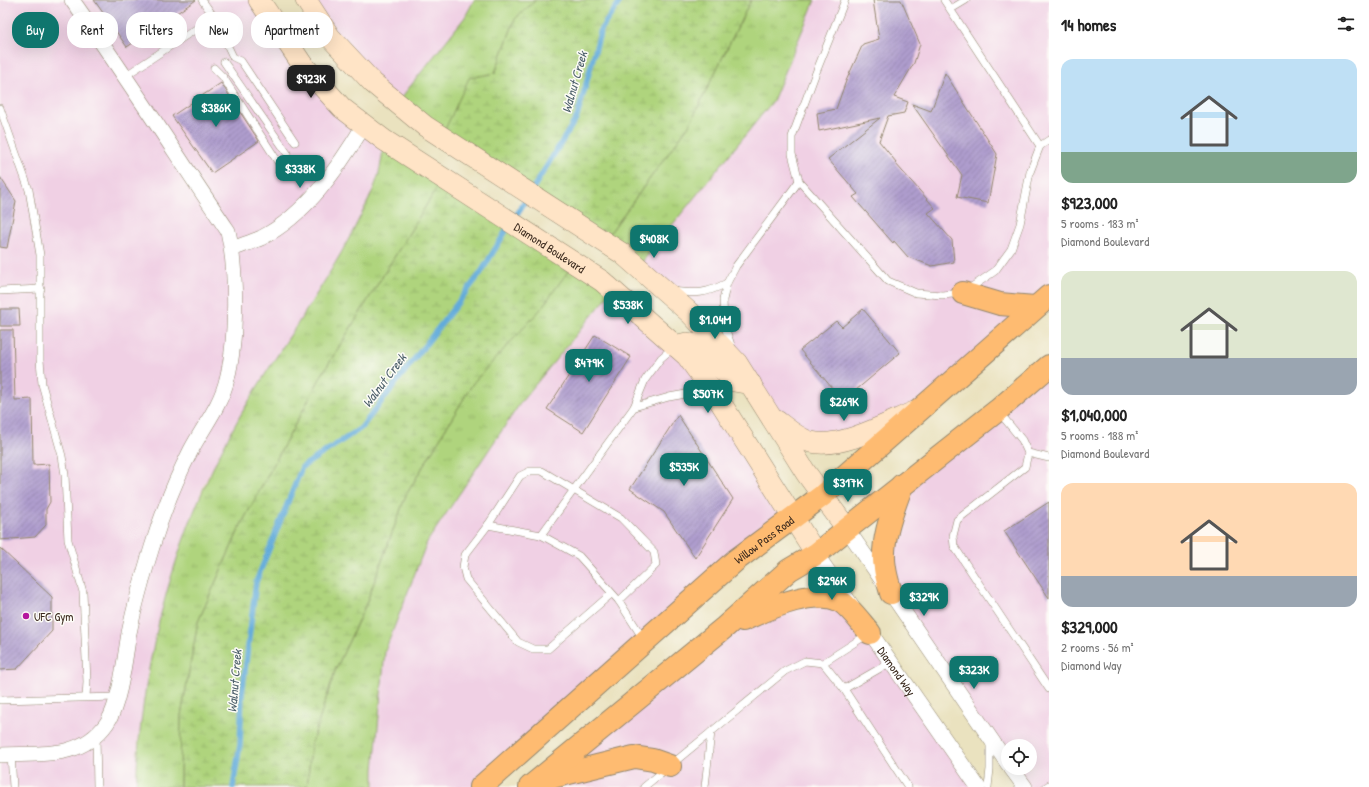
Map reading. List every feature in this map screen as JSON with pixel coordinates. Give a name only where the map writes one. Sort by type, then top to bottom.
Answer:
[{"type":"main road","name":"Diamond Boulevard","points":[[259,0],[302,64],[342,108],[407,155],[602,281],[686,356],[712,390],[816,554]]},
{"type":"main road","points":[[306,0],[330,37],[373,83],[425,126],[623,254],[690,313],[737,363],[803,470],[847,529]]},
{"type":"main road","points":[[962,293],[1000,304],[1042,301]]},
{"type":"main road","name":"Willow Pass Road","points":[[481,787],[736,560],[822,496],[916,411],[1042,301]]},
{"type":"main road","points":[[675,346],[688,343],[697,345],[734,381],[751,384]]},
{"type":"main road","points":[[534,784],[725,628],[789,570],[816,554],[998,410],[1049,366]]},
{"type":"main road","points":[[770,415],[787,429],[810,442],[832,443],[864,433],[916,411]]},
{"type":"main road","points":[[891,593],[884,567],[886,542],[890,516],[902,485]]},
{"type":"main road","points":[[725,628],[780,604],[806,598],[828,596],[842,602],[870,633]]},
{"type":"main road","points":[[534,784],[634,757],[670,766]]},
{"type":"street","points":[[6,755],[69,751],[84,745],[108,722],[117,697],[140,589],[158,527],[179,476],[217,404],[227,380],[233,337],[232,249],[228,231],[125,76],[72,0]]},
{"type":"street","points":[[232,249],[261,238],[293,217],[347,154],[364,125]]},
{"type":"street","points":[[847,529],[1001,754]]},
{"type":"street","name":"Diamond Way","points":[[816,554],[978,787]]},
{"type":"street","points":[[1016,775],[1025,787]]},
{"type":"lane","points":[[202,0],[210,12]]},
{"type":"lane","points":[[845,0],[792,137],[792,154],[799,181],[888,281],[916,293],[942,295],[962,293],[995,271],[1011,249],[1020,224],[1030,172],[1040,146],[1049,140]]},
{"type":"lane","points":[[944,0],[1040,146]]},
{"type":"lane","points":[[950,9],[966,0]]},
{"type":"lane","points":[[125,76],[195,30]]},
{"type":"lane","points":[[229,48],[233,57],[241,61],[295,142]]},
{"type":"lane","points":[[224,62],[286,152]]},
{"type":"lane","points":[[214,68],[223,77],[278,162]]},
{"type":"lane","points":[[0,108],[29,190],[40,254],[40,360],[42,384],[62,456],[65,474],[68,540],[83,592],[87,682],[86,697]]},
{"type":"lane","points":[[737,363],[724,324],[723,300],[727,283],[736,266],[799,181]]},
{"type":"lane","points":[[664,290],[696,294],[712,290],[727,283]]},
{"type":"lane","points":[[0,291],[41,289]]},
{"type":"lane","points":[[541,535],[634,408],[645,380],[657,363],[675,346]]},
{"type":"lane","points":[[634,408],[669,397],[712,390]]},
{"type":"lane","points":[[998,410],[1022,440],[1028,453],[1026,467],[956,520],[953,536],[954,546],[1049,689]]},
{"type":"lane","points":[[1028,453],[1049,458]]},
{"type":"lane","points":[[611,594],[548,649],[532,649],[518,642],[466,579],[463,567],[465,555],[488,526],[520,476],[530,471],[542,471],[621,518],[654,552],[656,565],[618,601]]},
{"type":"lane","points":[[488,526],[541,535],[579,556],[618,601],[644,641]]},
{"type":"lane","points":[[644,787],[785,671],[805,661],[823,663],[870,633]]},
{"type":"lane","points":[[844,689],[891,662]]},
{"type":"lane","points":[[823,663],[844,689],[908,787]]},
{"type":"lane","points":[[0,700],[117,697]]},
{"type":"lane","points":[[705,787],[711,732]]},
{"type":"lane","points":[[96,735],[97,787]]},
{"type":"lane","points":[[988,787],[990,769],[990,738]]},
{"type":"lane","points":[[6,755],[13,787]]},
{"type":"shaded area","points":[[0,0],[259,0],[267,12],[251,12],[251,48],[291,48],[302,64],[384,140],[380,170],[367,204],[335,265],[240,416],[204,484],[178,556],[138,741],[136,787],[0,787]]},
{"type":"shaded area","points":[[306,0],[474,0],[465,17],[397,103],[333,31],[333,12],[317,12]]},
{"type":"shaded area","points":[[815,0],[1049,0],[1049,296],[916,411],[832,443],[787,429],[638,267],[773,101]]},
{"type":"shaded area","points":[[613,290],[687,356],[793,519],[481,787],[374,787],[374,770],[385,651],[427,542],[521,402]]},
{"type":"shaded area","points":[[1049,366],[1049,787],[1025,787],[1016,775],[1037,775],[1037,739],[1001,739],[1001,754],[891,593],[886,542],[902,485]]},
{"type":"shaded area","points":[[841,602],[978,787],[530,787],[725,627],[779,604]]},
{"type":"green space","points":[[474,0],[536,0],[515,19],[495,73],[456,109],[442,136],[397,103],[465,17]]},
{"type":"green space","points":[[536,0],[751,0],[689,125],[604,241],[442,136],[469,78],[495,73],[515,19]]},
{"type":"green space","points":[[751,0],[815,0],[773,101],[638,267],[604,241],[689,125]]},
{"type":"green space","points":[[384,140],[443,178],[323,373],[241,525],[198,622],[181,716],[180,787],[136,787],[139,739],[145,690],[154,642],[180,549],[197,503],[217,459],[240,416],[268,369],[327,277],[354,229],[376,184],[381,165]]},
{"type":"green space","points":[[443,178],[574,263],[540,310],[473,383],[406,495],[366,604],[335,671],[311,745],[307,787],[180,787],[181,716],[198,622],[241,525],[323,373]]},
{"type":"green space","points":[[574,263],[613,290],[521,402],[427,542],[385,651],[374,770],[374,787],[307,787],[311,745],[335,671],[366,604],[406,495],[473,383]]},
{"type":"building","points":[[94,0],[196,0],[178,12],[126,12],[126,46],[118,34],[118,12],[102,12]]},
{"type":"building","points":[[873,0],[901,0],[920,44],[914,63],[894,97],[908,102],[904,113],[888,116],[879,141],[896,162],[895,163],[935,208],[928,213],[952,240],[954,262],[932,266],[908,257],[894,241],[893,243],[853,197],[858,194],[828,159],[880,118],[819,131],[817,113],[836,109],[846,81],[863,44],[879,39]]},
{"type":"building","points":[[945,73],[997,154],[988,203],[957,197],[962,175],[912,104],[931,111]]},
{"type":"building","points":[[221,83],[259,141],[212,173],[172,116]]},
{"type":"building","points":[[0,177],[16,201],[7,248],[0,247]]},
{"type":"building","points":[[0,309],[19,309],[20,326],[0,326]]},
{"type":"building","points":[[863,309],[900,353],[843,401],[800,350],[836,321],[842,327]]},
{"type":"building","points":[[0,330],[13,330],[15,400],[32,399],[33,465],[49,464],[50,502],[46,509],[46,525],[35,537],[0,540]]},
{"type":"building","points":[[595,335],[631,357],[583,432],[547,409]]},
{"type":"building","points":[[678,415],[733,499],[695,558],[664,512],[630,489]]},
{"type":"building","points":[[1049,502],[1049,598],[1004,531]]},
{"type":"building","name":"UFC Gym","points":[[0,548],[52,597],[52,631],[17,669],[0,670]]},
{"type":"waterway","name":"Walnut Creek","points":[[532,190],[577,117],[601,29],[621,0]]},
{"type":"waterway","name":"Walnut Creek","points":[[514,219],[527,198]]},
{"type":"waterway","name":"Walnut Creek","points":[[233,787],[240,745],[242,695],[256,582],[302,467],[361,428],[480,274],[509,226]]},
{"type":"place","name":"UFC Gym","points":[[26,616]]}]
